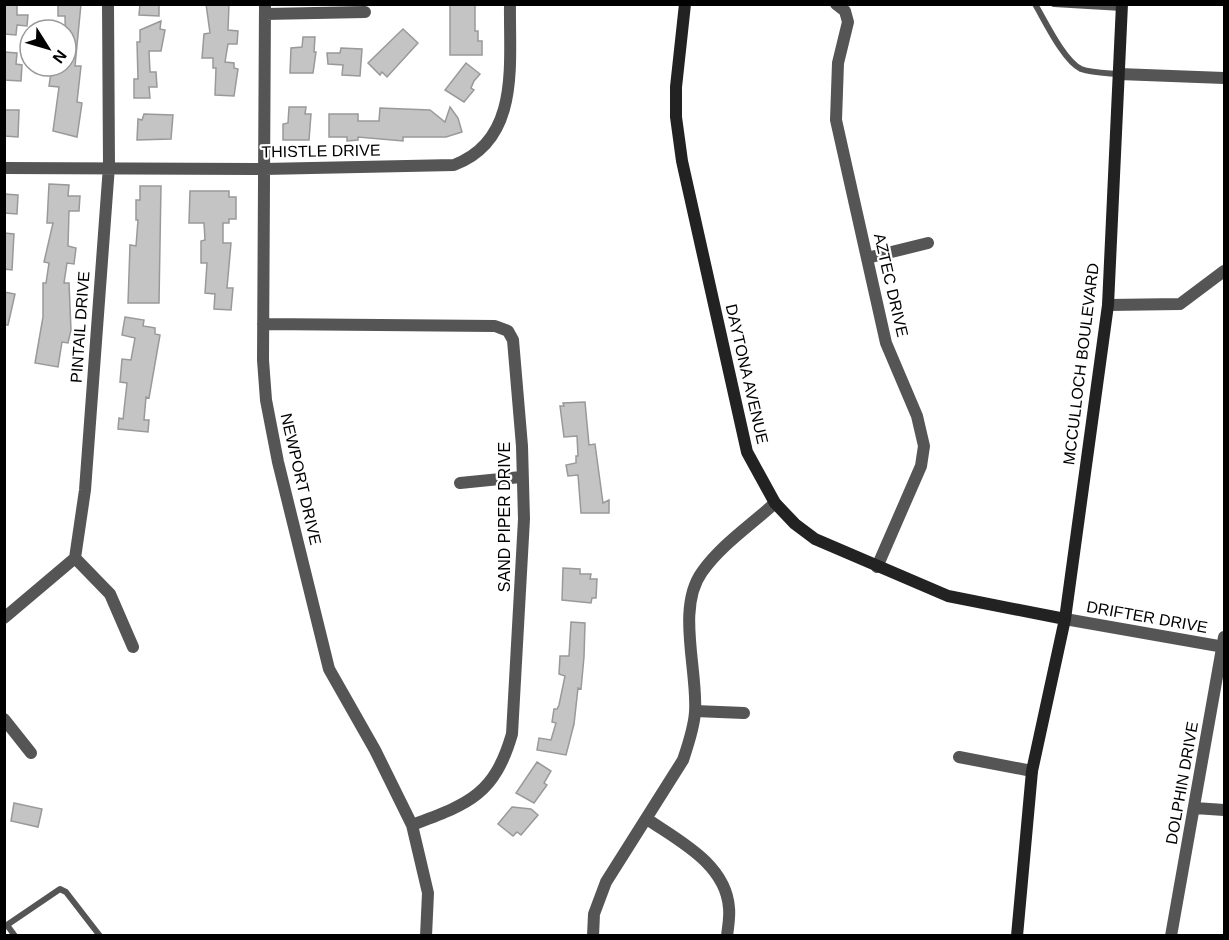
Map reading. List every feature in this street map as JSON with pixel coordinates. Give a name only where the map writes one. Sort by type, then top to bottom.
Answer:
[{"type":"main road","name":"DAYTONA AVENUE","points":[[685,4],[676,87],[676,117],[682,161],[747,452],[758,477],[775,503],[795,524],[815,539],[948,596],[1065,619]]},
{"type":"main road","name":"MCCULLOCH BOULEVARD","points":[[1017,936],[1032,771],[1065,619],[1108,305],[1122,7]]},
{"type":"street","name":"PINTAIL DRIVE","points":[[75,558],[85,490],[109,166],[108,4]]},
{"type":"street","name":"THISTLE DRIVE","points":[[4,168],[443,167],[466,160],[489,142],[501,123],[506,109],[510,4]]},
{"type":"street","name":"AZTEC DRIVE","points":[[836,4],[845,11],[848,22],[838,63],[836,120],[886,343],[917,416],[924,446],[921,466],[877,567]]},
{"type":"street","name":"NEWPORT DRIVE","points":[[265,9],[263,324],[266,400],[281,473],[329,669],[390,777],[412,825],[428,893],[426,936]]},
{"type":"street","points":[[265,9],[365,12]]},
{"type":"street","points":[[1119,74],[1224,78]]},
{"type":"street","points":[[867,258],[928,243]]},
{"type":"street","points":[[1108,305],[1180,304],[1224,271]]},
{"type":"street","name":"SAND PIPER DRIVE","points":[[263,324],[495,326],[508,331],[513,340],[522,446],[521,477],[524,519],[512,734],[497,774],[476,796],[459,807],[412,825]]},
{"type":"street","points":[[460,483],[521,477]]},
{"type":"street","points":[[593,936],[599,897],[683,760],[695,711],[690,619],[693,594],[700,574],[714,558],[775,503]]},
{"type":"street","points":[[4,618],[75,558],[110,594],[133,647]]},
{"type":"street","name":"DRIFTER DRIVE","points":[[1065,619],[1224,644]]},
{"type":"street","name":"DOLPHIN DRIVE","points":[[1171,936],[1224,644]]},
{"type":"street","points":[[695,711],[744,713]]},
{"type":"street","points":[[4,719],[32,753]]},
{"type":"street","points":[[959,757],[1032,771]]},
{"type":"street","points":[[1195,808],[1224,810]]},
{"type":"street","points":[[647,819],[700,855],[721,880],[729,907],[727,936]]},
{"type":"lane","points":[[1035,4],[1066,54],[1077,67],[1092,72],[1119,74]]},
{"type":"lane","points":[[1054,4],[1122,7]]},
{"type":"lane","points":[[15,936],[6,926],[60,889],[66,891],[100,936]]},
{"type":"building","points":[[4,4],[17,4],[17,15],[28,15],[28,18],[18,18],[16,35],[4,34]]},
{"type":"building","points":[[81,4],[78,35],[78,18],[58,16],[58,6]]},
{"type":"building","points":[[140,4],[159,4],[159,16],[139,15]]},
{"type":"building","points":[[206,4],[229,4],[228,30],[238,31],[237,44],[228,44],[225,62],[234,63],[234,68],[238,69],[234,96],[215,95],[216,68],[213,68],[213,58],[202,58],[204,34],[210,33]]},
{"type":"building","points":[[450,4],[475,4],[475,31],[478,31],[478,41],[482,41],[482,55],[450,55]]},
{"type":"building","points":[[161,21],[160,29],[165,30],[161,51],[149,51],[150,72],[156,72],[157,87],[149,87],[150,98],[134,98],[134,79],[138,79],[137,42],[140,42],[140,30]]},
{"type":"building","points":[[403,29],[418,43],[387,77],[382,72],[380,75],[368,63]]},
{"type":"building","points":[[303,37],[315,37],[314,52],[316,52],[313,73],[290,73],[291,48],[302,47]]},
{"type":"building","points":[[341,48],[362,49],[360,76],[342,75],[343,65],[328,64],[327,53],[340,53]]},
{"type":"building","points":[[4,52],[17,53],[18,78],[21,78],[21,81],[4,80]]},
{"type":"building","points":[[466,63],[480,74],[471,88],[474,90],[464,102],[445,90]]},
{"type":"building","points":[[78,66],[81,66],[77,102],[82,103],[77,137],[53,131],[59,87],[49,86],[50,78],[78,78]]},
{"type":"building","points":[[289,107],[306,107],[305,114],[311,114],[309,140],[283,140],[283,124],[288,123]]},
{"type":"building","points":[[450,107],[458,118],[462,132],[446,137],[403,137],[403,141],[358,137],[358,140],[347,141],[347,137],[329,137],[329,114],[358,114],[358,121],[379,121],[380,108],[430,110],[445,122]]},
{"type":"building","points":[[4,110],[19,110],[18,137],[4,136]]},
{"type":"building","points":[[144,114],[173,115],[171,139],[137,140],[138,119],[142,120]]},
{"type":"building","points":[[49,184],[69,185],[68,196],[80,196],[79,211],[69,211],[68,246],[76,248],[74,264],[67,263],[64,283],[69,283],[71,330],[68,343],[62,342],[58,367],[35,363],[43,317],[43,283],[46,283],[49,263],[44,262],[53,223],[47,223]]},
{"type":"building","points":[[140,186],[161,186],[159,303],[128,303],[130,245],[136,246],[138,220],[136,220],[136,200],[140,200]]},
{"type":"building","points":[[190,191],[229,191],[229,197],[236,197],[236,219],[229,219],[229,223],[223,223],[223,243],[231,243],[227,288],[233,288],[231,310],[214,309],[215,294],[205,293],[207,263],[201,263],[201,241],[205,240],[204,223],[189,223]]},
{"type":"building","points":[[4,194],[18,195],[17,214],[4,213]]},
{"type":"building","points":[[4,233],[14,234],[12,270],[4,269]]},
{"type":"building","points":[[4,292],[15,294],[8,325],[4,325]]},
{"type":"building","points":[[125,317],[144,320],[143,326],[155,328],[155,334],[160,335],[149,398],[146,397],[144,420],[149,420],[148,432],[118,429],[119,418],[123,419],[127,383],[120,382],[122,359],[131,360],[135,338],[122,335]]},
{"type":"building","points":[[585,402],[589,445],[595,444],[603,503],[609,500],[609,513],[581,513],[578,475],[568,476],[566,465],[576,463],[576,456],[578,456],[577,436],[564,437],[560,406],[564,406],[563,403]]},
{"type":"building","points":[[563,568],[580,569],[580,574],[591,574],[590,579],[597,579],[596,598],[592,598],[591,603],[562,600]]},
{"type":"building","points":[[571,622],[585,623],[584,657],[581,689],[578,688],[574,724],[566,755],[537,750],[539,738],[551,740],[556,723],[552,722],[554,709],[557,709],[559,705],[565,676],[559,674],[560,656],[569,656]]},
{"type":"building","points":[[537,762],[551,771],[544,783],[547,785],[534,803],[516,793]]},
{"type":"building","points":[[14,803],[42,809],[38,827],[11,821]]},
{"type":"building","points":[[512,807],[531,809],[538,815],[521,835],[517,832],[513,836],[498,824]]}]
